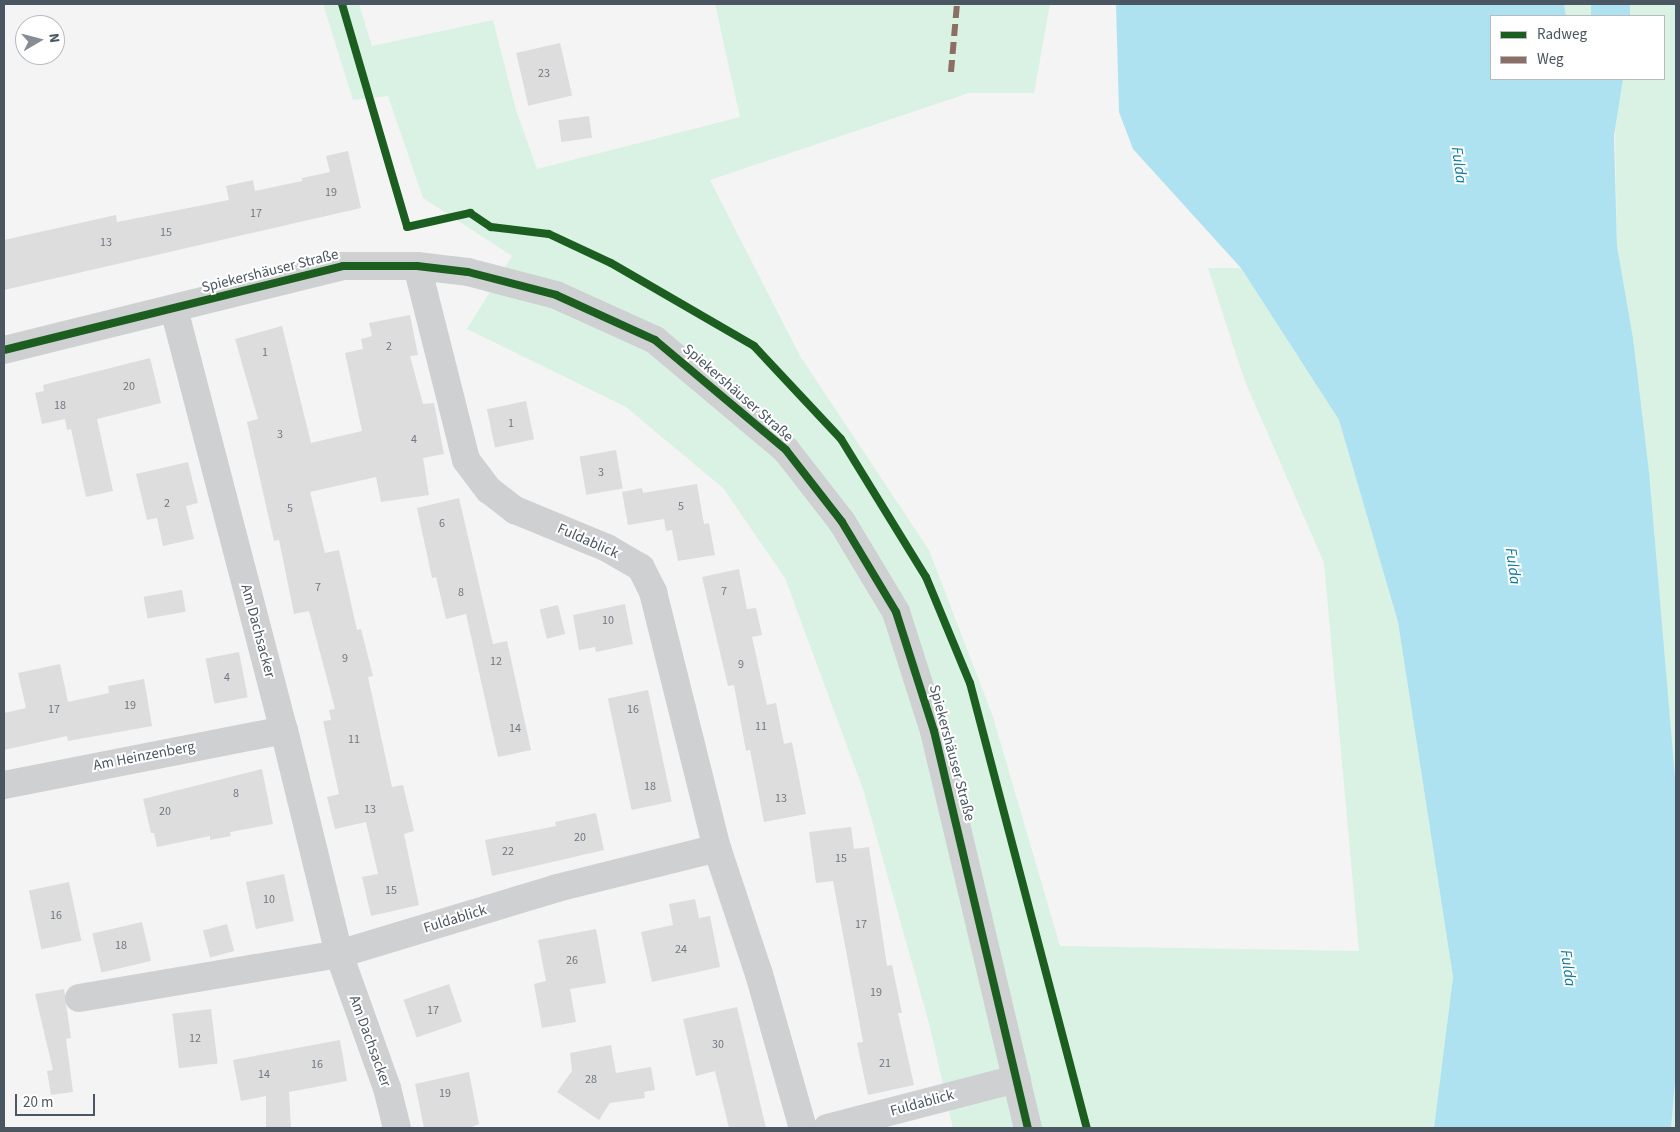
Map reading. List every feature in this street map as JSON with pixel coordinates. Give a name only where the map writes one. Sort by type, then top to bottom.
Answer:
[{"type":"street","name":"Spiekershäuser Straße","points":[[4,350],[343,266],[417,266],[468,272],[556,295],[655,340],[786,450],[842,522],[896,612],[931,722],[1028,1128]]},
{"type":"street","name":"Fuldablick","points":[[417,266],[466,460],[489,490],[515,510],[607,548],[641,568],[653,592],[717,848],[759,974],[803,1128]]},
{"type":"street","name":"Am Dachsacker","points":[[174,309],[284,730],[339,954],[387,1088],[397,1128]]},
{"type":"street","name":"Am Heinzenberg","points":[[4,785],[284,730]]},
{"type":"street","name":"Fuldablick","points":[[339,954],[557,888],[717,848]]},
{"type":"street","points":[[79,998],[339,954]]},
{"type":"street","name":"Fuldablick","points":[[827,1128],[1017,1079]]},
{"type":"green space","points":[[323,4],[359,4],[372,46],[493,20],[516,110],[537,169],[740,117],[715,4],[1050,4],[1034,93],[969,93],[710,180],[800,356],[929,550],[993,717],[1060,946],[1359,951],[1324,563],[1244,379],[1208,268],[1241,268],[1339,420],[1398,622],[1453,977],[1434,1128],[953,1128],[930,1027],[864,792],[785,578],[723,488],[626,407],[467,329],[512,256],[423,198],[388,96],[353,100]]},
{"type":"green space","points":[[1564,4],[1676,4],[1676,789],[1633,338],[1617,246],[1615,128],[1594,80],[1665,80],[1665,15],[1566,15]]},
{"type":"green space","points":[[1676,1072],[1676,1128],[1671,1128]]},
{"type":"water","name":"Fulda","points":[[1116,4],[1564,4],[1566,15],[1490,15],[1490,80],[1623,80],[1614,135],[1617,246],[1633,338],[1649,472],[1676,789],[1676,1072],[1671,1128],[1434,1128],[1453,977],[1398,622],[1339,420],[1241,268],[1133,149],[1119,112]]},
{"type":"water","points":[[1591,4],[1630,4],[1630,15],[1591,15]]},
{"type":"building","points":[[560,43],[572,96],[528,106],[516,53]]},
{"type":"building","points":[[589,116],[592,138],[561,142],[558,120]]},
{"type":"building","points":[[348,151],[361,208],[4,290],[4,240],[116,215],[117,222],[229,200],[226,186],[253,180],[255,191],[302,181],[302,178],[330,172],[326,156]]},
{"type":"building","points":[[410,315],[418,355],[410,356],[423,404],[434,403],[444,454],[423,458],[429,495],[381,502],[376,477],[310,492],[325,553],[339,550],[357,630],[361,629],[373,676],[368,677],[392,787],[403,785],[414,831],[404,834],[419,905],[371,916],[362,877],[378,874],[366,822],[335,829],[327,797],[339,794],[323,721],[331,720],[329,710],[335,709],[309,611],[294,614],[279,540],[274,541],[247,422],[258,419],[235,339],[282,326],[311,443],[362,431],[345,353],[363,349],[361,339],[372,336],[369,323]]},
{"type":"building","points":[[150,358],[161,403],[97,419],[113,491],[86,497],[71,429],[67,430],[65,419],[42,424],[35,393],[44,391],[43,385]]},
{"type":"building","points":[[526,401],[534,439],[495,447],[487,409]]},
{"type":"building","points":[[616,450],[623,488],[586,495],[580,456]]},
{"type":"building","points":[[188,462],[198,503],[186,506],[194,539],[163,546],[157,518],[147,520],[136,474]]},
{"type":"building","points":[[697,484],[704,524],[709,523],[715,555],[678,561],[672,530],[666,531],[664,519],[628,525],[622,492],[642,488],[643,493]]},
{"type":"building","points":[[459,498],[493,644],[507,641],[531,750],[498,757],[466,614],[446,619],[436,577],[432,578],[417,508]]},
{"type":"building","points":[[739,569],[747,609],[756,608],[762,635],[752,637],[767,705],[776,703],[784,744],[792,742],[806,814],[764,822],[750,750],[746,751],[734,685],[728,686],[702,577]]},
{"type":"building","points":[[182,590],[186,612],[147,618],[144,597]]},
{"type":"building","points":[[625,604],[633,644],[596,652],[595,647],[579,650],[573,615]]},
{"type":"building","points":[[558,605],[565,634],[547,639],[540,610]]},
{"type":"building","points":[[239,652],[248,697],[214,704],[206,658]]},
{"type":"building","points":[[60,664],[68,702],[109,693],[108,686],[144,679],[152,726],[68,741],[67,736],[4,750],[4,713],[26,708],[18,673]]},
{"type":"building","points":[[648,690],[672,802],[632,810],[608,699]]},
{"type":"building","points":[[262,769],[273,824],[230,832],[231,836],[210,840],[210,836],[157,847],[154,833],[151,833],[143,799]]},
{"type":"building","points":[[596,813],[604,850],[492,876],[485,840],[556,826],[555,822]]},
{"type":"building","points":[[851,827],[854,849],[869,847],[887,966],[892,965],[902,1013],[898,1013],[914,1085],[868,1095],[857,1043],[863,1042],[833,881],[816,883],[809,832]]},
{"type":"building","points":[[284,874],[294,921],[256,929],[246,882]]},
{"type":"building","points":[[69,882],[81,941],[41,949],[29,891]]},
{"type":"building","points":[[695,899],[699,918],[710,916],[720,967],[652,982],[641,932],[673,925],[669,904]]},
{"type":"building","points":[[142,922],[151,961],[101,972],[92,933]]},
{"type":"building","points":[[227,924],[234,951],[210,958],[203,930]]},
{"type":"building","points":[[596,929],[606,983],[570,989],[576,1022],[542,1028],[534,984],[546,981],[538,940]]},
{"type":"building","points":[[449,984],[462,1022],[417,1037],[404,1000]]},
{"type":"building","points":[[64,989],[71,1038],[66,1039],[73,1092],[51,1095],[47,1071],[53,1070],[35,994]]},
{"type":"building","points":[[737,1007],[766,1128],[729,1128],[715,1071],[696,1076],[683,1019]]},
{"type":"building","points":[[211,1009],[218,1064],[179,1068],[172,1014]]},
{"type":"building","points":[[340,1040],[347,1081],[289,1092],[291,1128],[266,1128],[266,1096],[241,1101],[233,1060]]},
{"type":"building","points":[[611,1045],[616,1073],[651,1067],[655,1090],[644,1092],[645,1098],[610,1103],[599,1120],[557,1092],[572,1071],[570,1053]]},
{"type":"building","points":[[469,1072],[479,1124],[469,1128],[424,1128],[415,1084]]},
{"type":"marked path","points":[[951,72],[957,4]]},
{"type":"cycle path","points":[[342,4],[407,227],[470,213],[491,227],[549,234],[611,263],[754,346],[841,439],[926,577],[970,683],[1087,1128]]},
{"type":"cycle path","points":[[4,350],[343,266],[417,266],[468,272],[556,295],[655,340],[786,450],[842,522],[896,612],[934,731],[1028,1128]]}]
